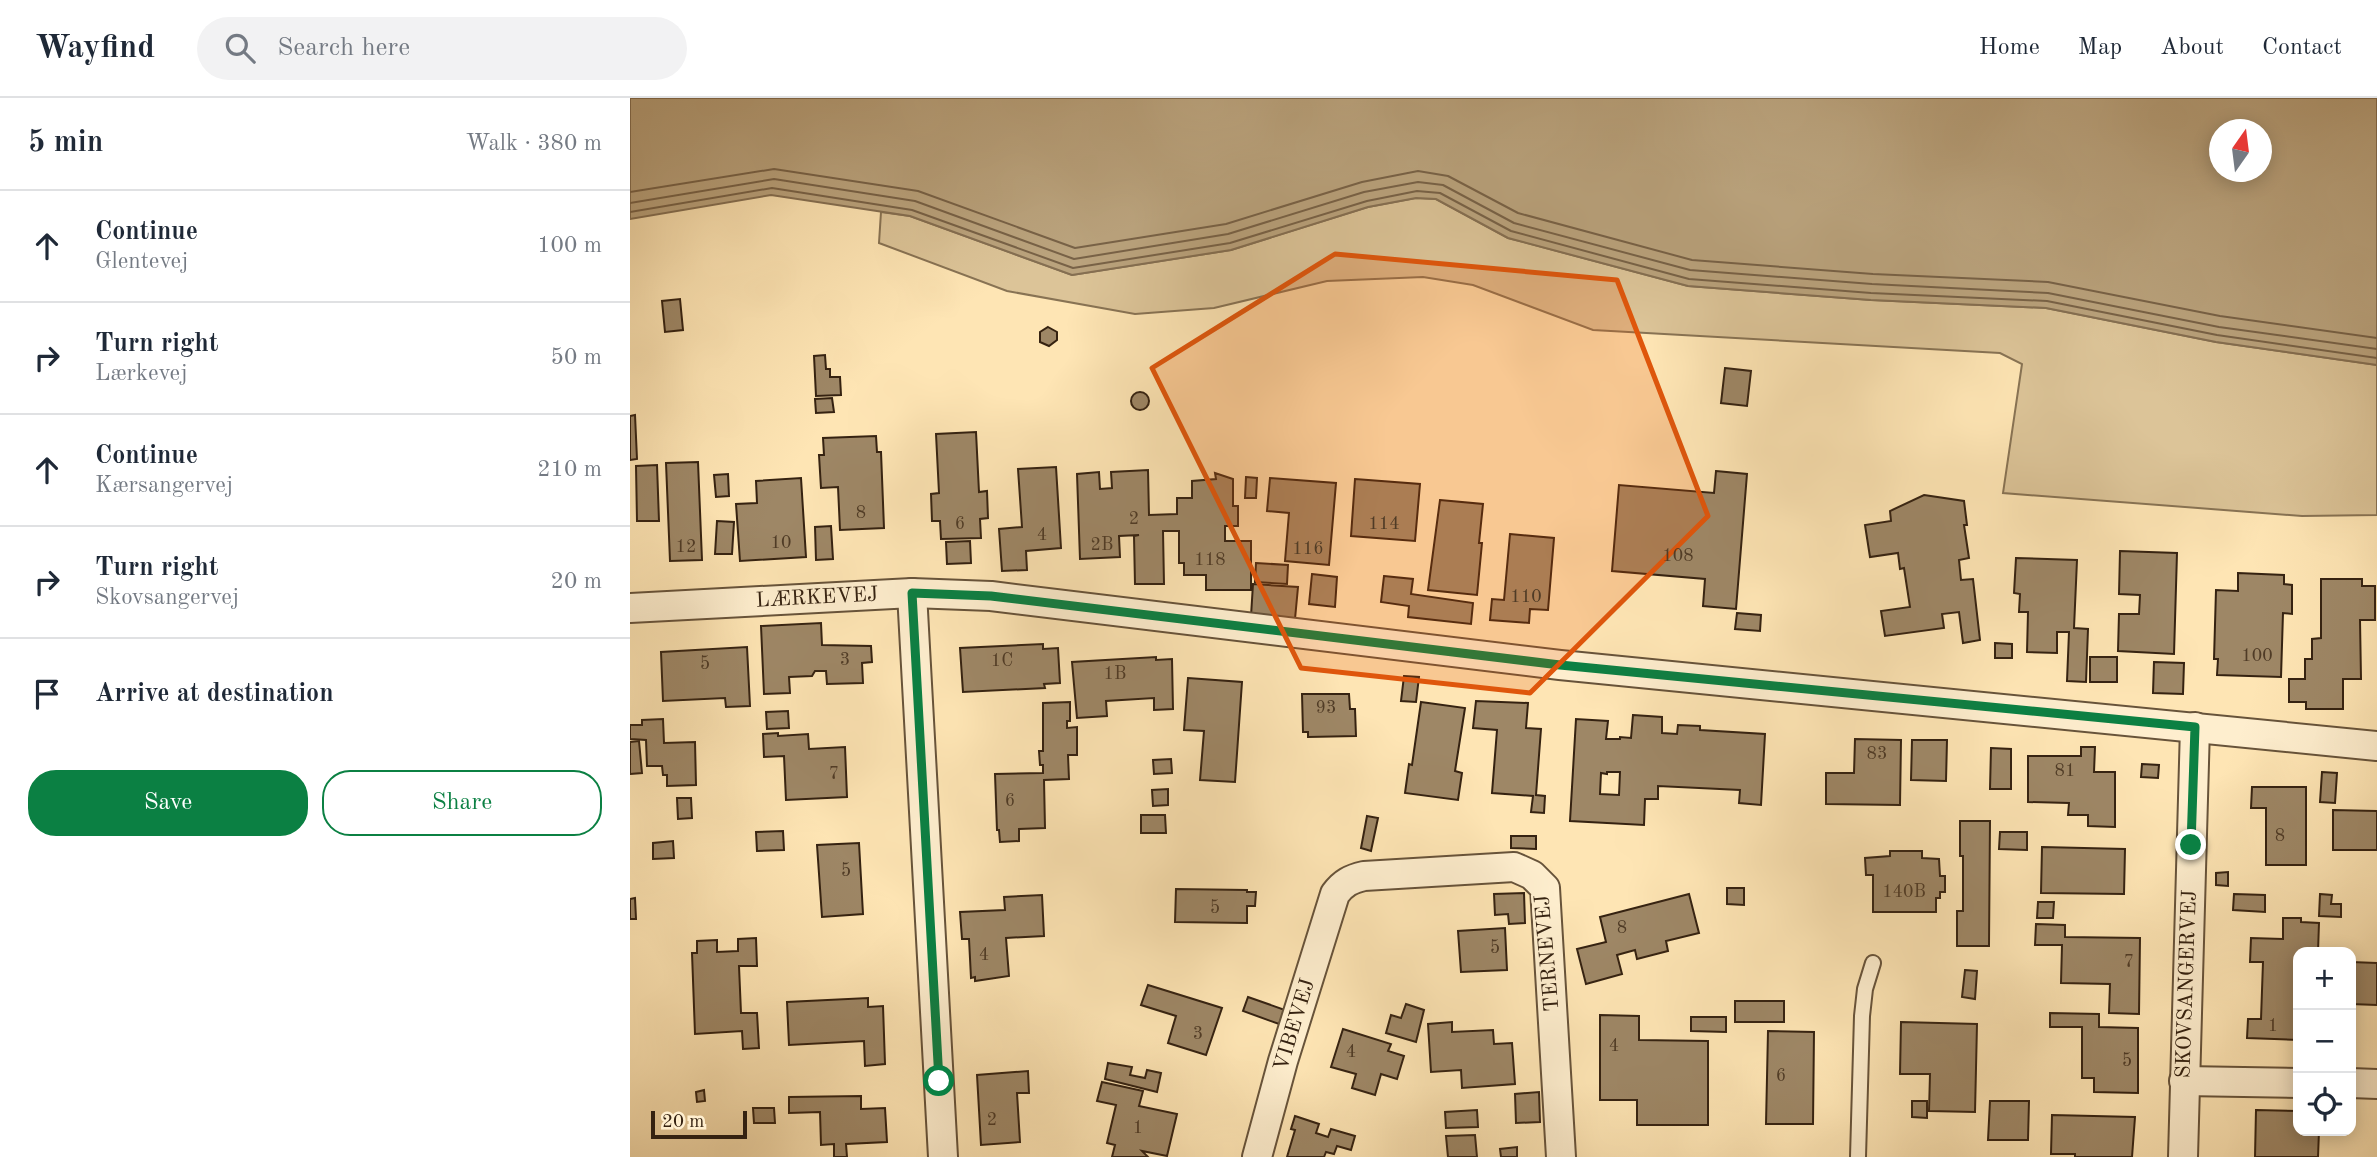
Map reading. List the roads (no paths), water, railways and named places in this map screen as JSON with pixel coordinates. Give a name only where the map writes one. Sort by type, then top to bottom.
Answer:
[{"type":"street","name":"LÆRKEVEJ","points":[[630,608],[912,593],[991,596],[1698,680],[2377,746]]},
{"type":"street","points":[[912,593],[943,1157]]},
{"type":"street","name":"SKOVSANGERVEJ","points":[[2183,1157],[2195,727]]},
{"type":"street","name":"TERNEVEJ","points":[[1335,894],[1346,882],[1364,876],[1514,867],[1532,875],[1545,888],[1561,1157]]},
{"type":"street","name":"VIBEVEJ","points":[[1257,1157],[1283,1061],[1335,894]]},
{"type":"street","points":[[2184,1081],[2293,1083]]},
{"type":"street","points":[[2356,1083],[2377,1084]]},
{"type":"lane","points":[[1858,1157],[1862,1016],[1865,989],[1873,964]]},
{"type":"water","points":[[630,98],[2377,98],[2377,365],[2216,342],[2046,308],[1871,300],[1688,286],[1508,238],[1436,199],[1416,198],[1368,207],[1231,250],[1072,275],[910,216],[771,195],[630,219]]}]
